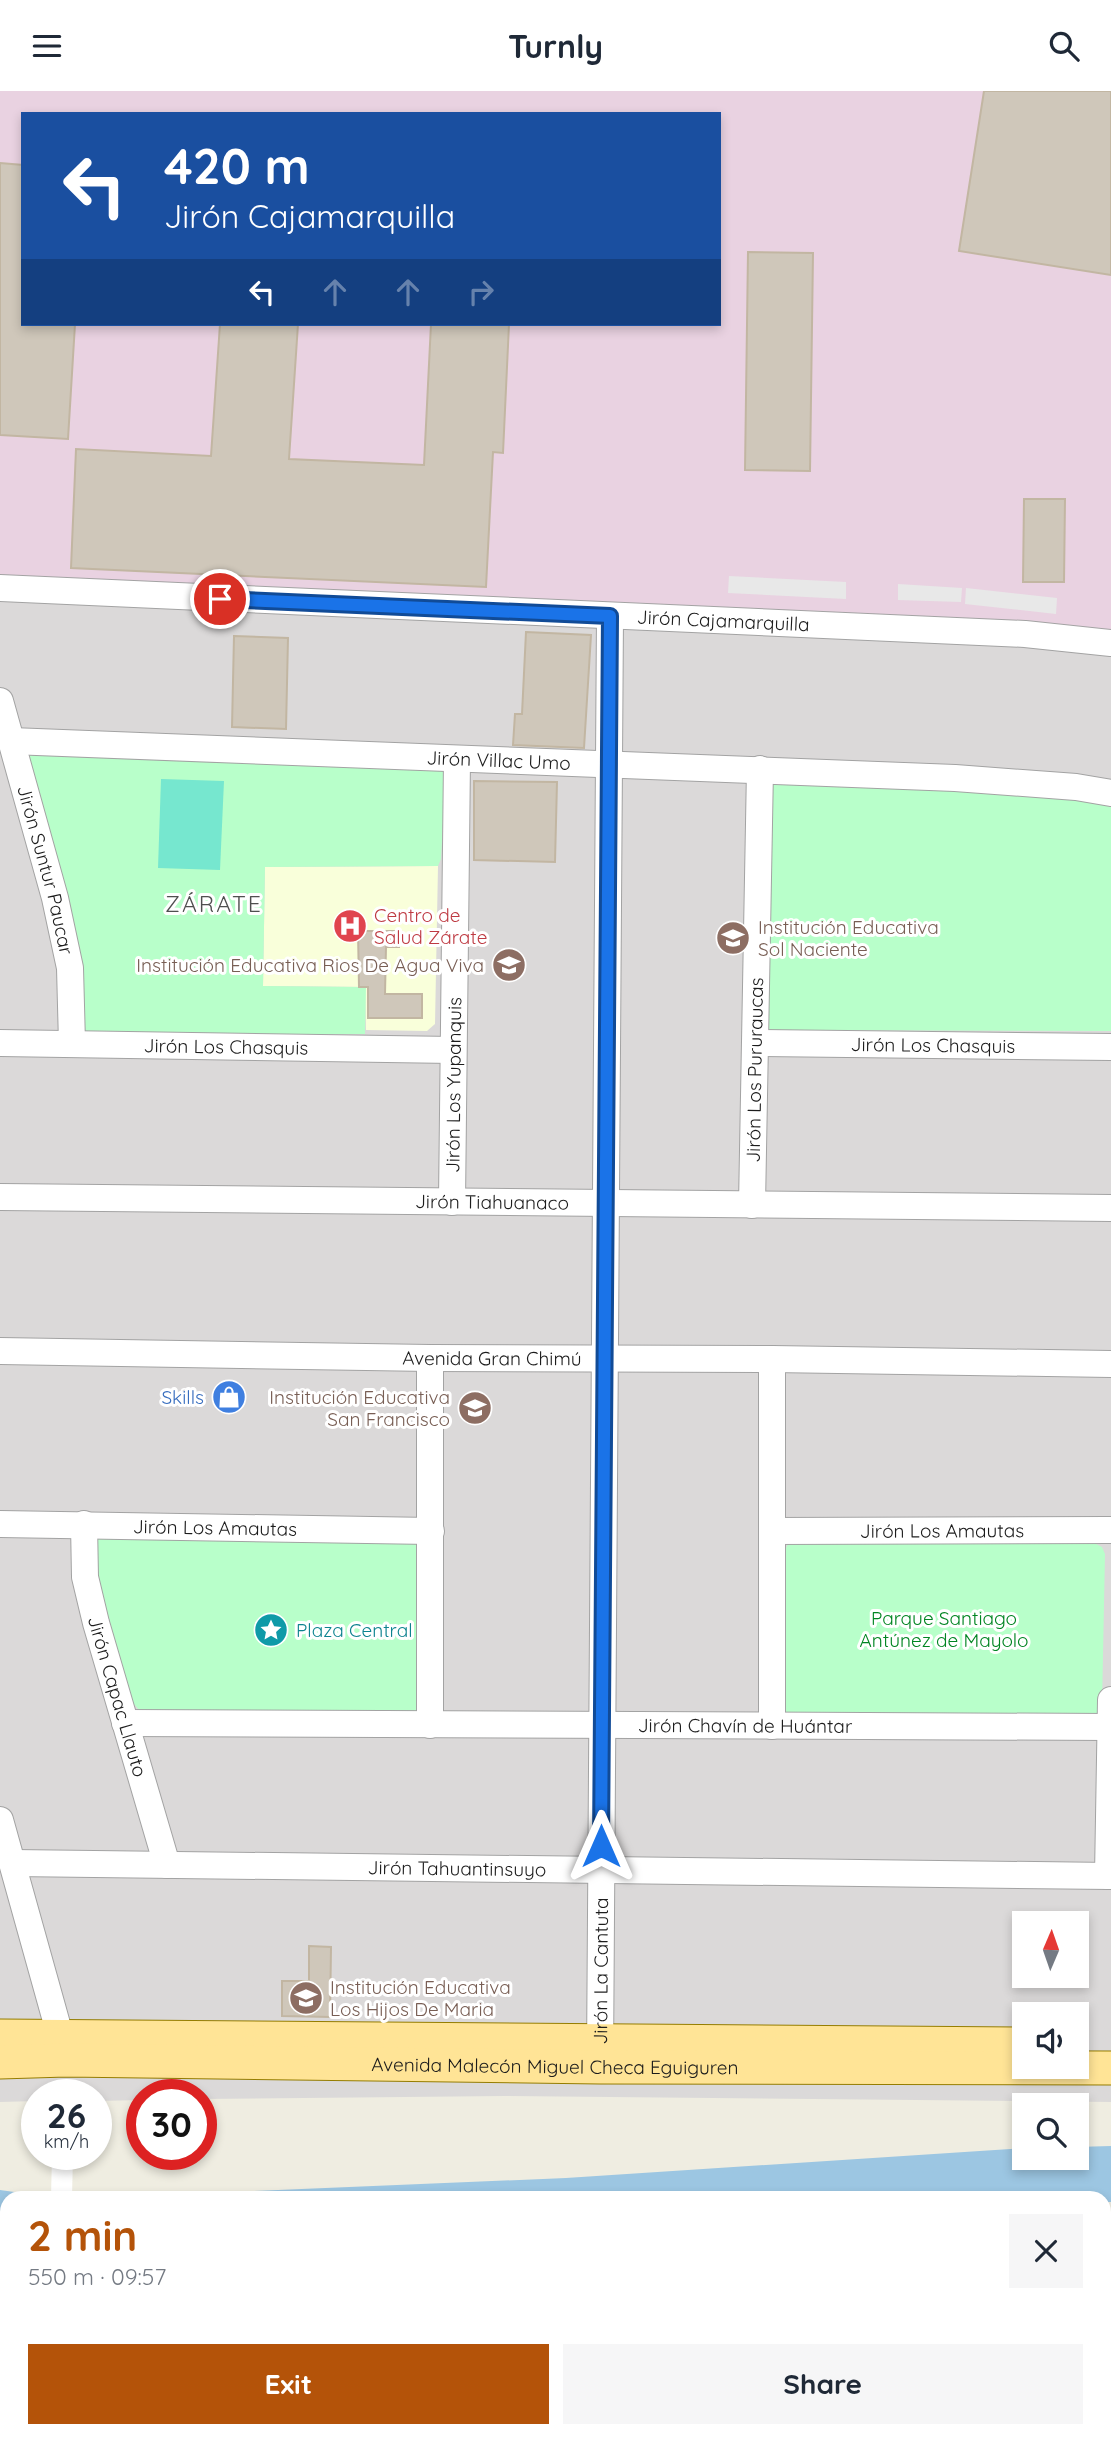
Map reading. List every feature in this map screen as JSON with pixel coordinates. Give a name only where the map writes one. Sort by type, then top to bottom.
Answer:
[{"type":"main road","name":"Avenida Malecón Miguel Checa Eguiguren","points":[[0,2036],[60,2035],[1111,2068]]},
{"type":"main road","name":"Avenida Malecón Miguel Checa Eguiguren","points":[[0,2062],[1012,2044]]},
{"type":"main road","points":[[1089,2045],[1111,2045]]},
{"type":"street","name":"Jirón Cajamarquilla","points":[[0,588],[1012,633],[1111,643]]},
{"type":"street","name":"Jirón La Cantuta","points":[[600,2053],[610,616]]},
{"type":"street","name":"Jirón Suntur Paucar","points":[[0,701],[55,898],[70,968],[72,1043]]},
{"type":"street","name":"Jirón Villac Umo","points":[[11,741],[980,779],[1076,787],[1111,793]]},
{"type":"street","name":"Jirón Los Yupanquis","points":[[452,1202],[457,759]]},
{"type":"street","name":"Jirón Los Pururaucas","points":[[752,1205],[760,769]]},
{"type":"street","name":"Jirón Los Chasquis","points":[[0,1043],[453,1050]]},
{"type":"street","name":"Jirón Los Chasquis","points":[[756,1043],[1111,1047]]},
{"type":"street","name":"Jirón Tiahuanaco","points":[[0,1197],[1111,1208]]},
{"type":"street","name":"Avenida Gran Chimú","points":[[0,1351],[1111,1364]]},
{"type":"street","points":[[430,1358],[430,1725]]},
{"type":"street","points":[[772,1359],[772,1726]]},
{"type":"street","name":"Jirón Los Amautas","points":[[0,1524],[431,1531]]},
{"type":"street","name":"Jirón Capac Llauto","points":[[84,1524],[85,1577],[167,1865]]},
{"type":"street","name":"Jirón Los Amautas","points":[[772,1531],[1111,1530]]},
{"type":"street","points":[[1110,1876],[1111,1700]]},
{"type":"street","name":"Jirón Chavín de Huántar","points":[[125,1723],[1111,1727]]},
{"type":"street","points":[[0,1820],[60,2035]]},
{"type":"street","name":"Jirón Tahuantinsuyo","points":[[13,1863],[1110,1876]]},
{"type":"shaded area","points":[[0,91],[1111,91],[1111,2102],[1089,2102],[1089,2093],[1012,2093],[1012,2101],[504,2096],[217,2099],[217,2079],[126,2079],[126,2100],[112,2101],[112,2079],[21,2079],[21,2101],[0,2102]]},
{"type":"shaded area","points":[[0,91],[1111,91],[1111,649],[0,591]]},
{"type":"shaded area","points":[[729,576],[846,582],[846,599],[728,593]]},
{"type":"shaded area","points":[[898,584],[962,588],[961,602],[898,600]]},
{"type":"shaded area","points":[[966,588],[1057,598],[1056,614],[965,604]]},
{"type":"shaded area","points":[[161,779],[224,781],[220,870],[158,868]]},
{"type":"shaded area","name":"Centro de Salud Zárate","points":[[438,866],[435,1024],[427,1031],[366,1030],[365,987],[263,986],[265,867]]},
{"type":"shaded area","points":[[1111,2146],[1111,2191],[255,2191],[566,2178],[1012,2149],[1012,2170],[1089,2170],[1089,2147]]},
{"type":"green space","points":[[23,749],[446,765],[441,859],[438,866],[265,867],[263,986],[366,987],[365,1034],[83,1034]]},
{"type":"green space","points":[[771,782],[1022,793],[1111,804],[1111,1031],[768,1030]]},
{"type":"green space","points":[[99,1536],[421,1542],[420,1710],[141,1712],[132,1702],[99,1583],[95,1540]]},
{"type":"green space","name":"Parque Santiago Antúnez de Mayolo","points":[[796,1540],[1094,1543],[1102,1547],[1105,1554],[1102,1706],[1098,1715],[795,1715],[785,1712],[782,1703],[783,1554],[788,1544]]},
{"type":"pier","points":[[52,2170],[73,2170],[72,2191],[51,2191]]},
{"type":"building","points":[[984,91],[1111,91],[1111,275],[959,251]]},
{"type":"building","points":[[0,163],[21,165],[21,326],[75,326],[68,439],[0,435]]},
{"type":"building","points":[[748,252],[813,253],[810,471],[745,470]]},
{"type":"building","points":[[220,326],[298,326],[289,459],[424,465],[431,326],[509,326],[503,453],[493,452],[486,587],[71,568],[76,449],[211,456]]},
{"type":"building","points":[[1024,499],[1065,499],[1064,582],[1023,582]]},
{"type":"building","points":[[526,632],[591,635],[584,748],[513,745],[515,714],[522,714]]},
{"type":"building","points":[[234,636],[288,638],[286,729],[232,727]]},
{"type":"building","points":[[474,781],[557,782],[555,862],[474,860]]},
{"type":"building","points":[[358,931],[399,931],[399,947],[386,947],[385,994],[422,994],[422,1018],[368,1018],[368,987],[359,987]]},
{"type":"building","name":"Institución Educativa Los Hijos De Maria","points":[[309,1946],[331,1947],[330,2017],[282,2016],[282,1981],[309,1981]]},
{"type":"place","name":"Centro de Salud Zárate","points":[[350,926]]},
{"type":"place","name":"Institución Educativa Sol Naciente","points":[[733,938]]},
{"type":"place","name":"Institución Educativa Rios De Agua Viva","points":[[509,965]]},
{"type":"place","name":"Skills","points":[[229,1397]]},
{"type":"place","name":"Institución Educativa San Francisco","points":[[475,1408]]},
{"type":"place","name":"Plaza Central","points":[[271,1630]]},
{"type":"place","name":"Institución Educativa Los Hijos De Maria","points":[[306,1998]]},
{"type":"district","name":"ZÁRATE","points":[[214,904]]},
{"type":"route","points":[[220,599],[610,616],[601,1846]]}]
